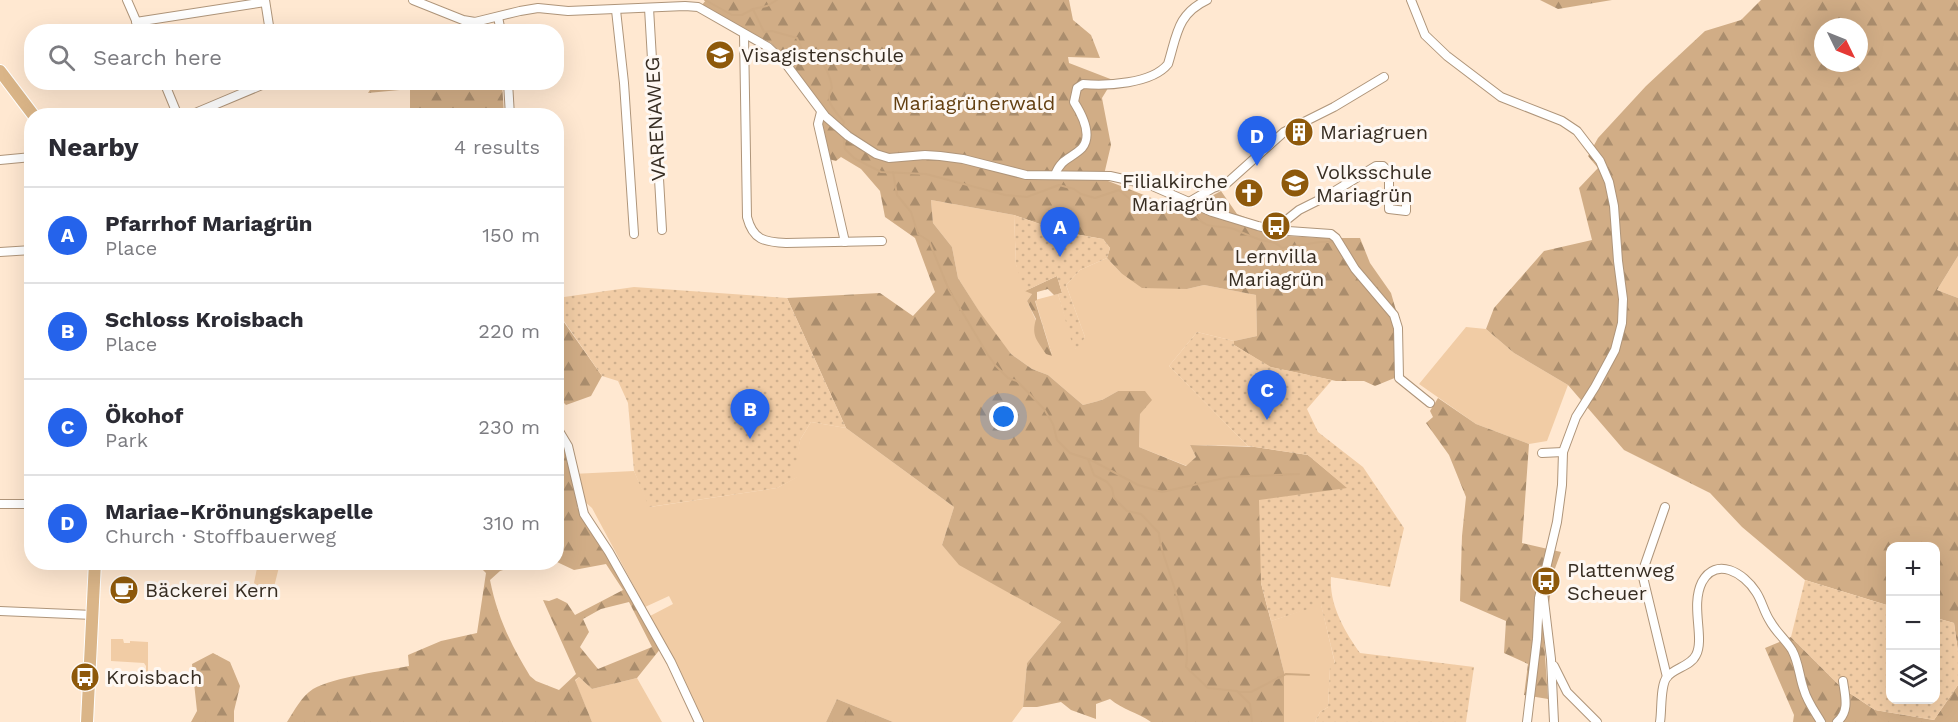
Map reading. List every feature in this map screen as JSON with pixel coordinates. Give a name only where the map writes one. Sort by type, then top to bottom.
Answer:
[{"type":"main road","points":[[0,71],[29,108]]},
{"type":"main road","points":[[87,722],[95,570]]},
{"type":"street","points":[[127,0],[136,22],[265,1],[269,24]]},
{"type":"street","points":[[413,0],[475,22],[520,10],[538,8],[568,11],[618,10],[700,3],[744,34],[768,47],[778,56],[821,112],[834,125],[876,154],[889,158],[940,156],[1026,175],[1110,176],[1150,185],[1230,218],[1274,230],[1331,234],[1336,238],[1355,269],[1394,315],[1398,328],[1399,378],[1430,403]]},
{"type":"street","points":[[625,0],[618,10],[634,234]]},
{"type":"street","points":[[1055,175],[1059,164],[1081,148],[1086,139],[1083,117],[1074,102],[1077,88],[1083,84],[1131,81],[1157,73],[1168,64],[1183,18],[1189,10],[1207,0]]},
{"type":"street","points":[[1411,0],[1421,30],[1433,45],[1501,97],[1567,124],[1600,161],[1610,182],[1614,206],[1622,290],[1622,323],[1615,350],[1576,417],[1563,452],[1562,485],[1557,522],[1542,586],[1527,722]]},
{"type":"street","name":"VARENAWEG","points":[[649,8],[662,230]]},
{"type":"street","points":[[498,17],[499,24]]},
{"type":"street","points":[[744,34],[747,217],[753,232],[759,238],[770,242],[882,241]]},
{"type":"street","points":[[1189,202],[1227,183],[1284,132],[1334,107],[1384,77]]},
{"type":"street","points":[[167,90],[174,108]]},
{"type":"street","points":[[207,108],[250,90]]},
{"type":"street","points":[[508,90],[510,108]]},
{"type":"street","points":[[821,112],[818,124],[845,242]]},
{"type":"street","points":[[0,160],[24,158]]},
{"type":"street","points":[[1274,230],[1299,210],[1376,166],[1383,166],[1389,172],[1387,206],[1389,209],[1406,210],[1406,197]]},
{"type":"street","points":[[0,252],[24,250]]},
{"type":"street","points":[[564,439],[568,446],[584,513],[609,552],[671,662],[699,722]]},
{"type":"street","points":[[1542,453],[1563,452]]},
{"type":"street","points":[[0,504],[24,504]]},
{"type":"street","points":[[1665,507],[1642,573],[1667,677]]},
{"type":"street","points":[[1660,722],[1664,683],[1667,677],[1689,663],[1696,655],[1698,591],[1707,575],[1715,568],[1732,571],[1756,591],[1769,620],[1791,648],[1797,661],[1804,690],[1821,722]]},
{"type":"street","points":[[1542,586],[1551,659],[1554,722]]},
{"type":"street","points":[[0,611],[93,615]]},
{"type":"street","points":[[1551,659],[1567,692],[1597,722]]},
{"type":"street","points":[[1837,722],[1841,719],[1847,705],[1843,681]]},
{"type":"shaded area","points":[[931,200],[1014,215],[1016,265],[1032,294],[1027,301],[1052,355],[1035,300],[1058,294],[1075,349],[1085,337],[1066,285],[1080,270],[1107,258],[1121,273],[1187,289],[1204,285],[1256,295],[1257,336],[1234,341],[1197,332],[1169,366],[1248,446],[1190,445],[1196,457],[1187,466],[1139,447],[1140,414],[1118,391],[1102,400],[1083,405],[1048,375],[1032,369],[1011,354],[990,329],[958,278],[952,247],[933,223]]},
{"type":"shaded area","points":[[1014,215],[1063,232],[1103,239],[1110,248],[1107,258],[1080,270],[1066,285],[1085,337],[1074,350],[1058,294],[1062,293],[1057,276],[1025,291],[1016,265]]},
{"type":"shaded area","points":[[1958,256],[1958,298],[1937,290]]},
{"type":"shaded area","points":[[634,287],[787,298],[846,428],[811,422],[800,440],[797,460],[791,471],[798,477],[777,488],[649,507],[634,471],[628,403],[618,381],[602,376],[564,321],[564,297]]},
{"type":"shaded area","points":[[1466,327],[1486,329],[1514,353],[1568,385],[1547,441],[1529,444],[1476,424],[1419,384]]},
{"type":"shaded area","points":[[1197,332],[1234,341],[1234,345],[1271,367],[1332,380],[1307,409],[1318,432],[1363,467],[1404,528],[1390,587],[1331,577],[1335,608],[1360,653],[1474,667],[1466,722],[1315,722],[1320,712],[1328,707],[1330,666],[1335,663],[1321,605],[1271,621],[1261,583],[1259,500],[1347,488],[1308,455],[1248,446],[1169,366]]},
{"type":"shaded area","points":[[811,422],[846,428],[954,507],[942,545],[959,564],[1061,622],[1027,663],[1023,707],[1012,722],[893,722],[837,699],[826,722],[704,722],[650,616],[673,604],[669,596],[645,607],[592,508],[577,495],[572,474],[634,471],[650,507],[777,488],[797,477],[790,471],[796,460],[800,440]]},
{"type":"shaded area","points":[[257,570],[278,570],[274,587],[262,589],[254,583]]},
{"type":"shaded area","points":[[1805,580],[1886,605],[1886,704],[1940,704],[1940,619],[1954,623],[1958,652],[1958,685],[1934,720],[1875,710],[1842,688],[1791,637]]},
{"type":"shaded area","points":[[1321,604],[1335,664],[1330,667],[1328,707],[1320,712],[1315,722],[1284,722],[1284,672],[1271,621]]},
{"type":"shaded area","points":[[111,639],[123,639],[124,643],[148,642],[148,675],[146,675],[144,663],[111,661]]},
{"type":"shaded area","points":[[579,677],[592,689],[637,678],[662,722],[592,722],[575,681]]},
{"type":"green space","name":"Mariagrünerwald","points":[[706,0],[1069,0],[1073,20],[1091,35],[1100,58],[1068,57],[1069,63],[1113,80],[1102,98],[1111,145],[1103,179],[1190,213],[1193,206],[1221,191],[1237,214],[1255,221],[1269,235],[1360,238],[1370,263],[1391,293],[1402,331],[1397,377],[1375,386],[1364,381],[1336,381],[1270,367],[1234,345],[1234,341],[1257,336],[1256,295],[1204,285],[1187,289],[1142,288],[1121,273],[1107,258],[1110,248],[1103,239],[1063,232],[1014,215],[931,200],[933,223],[952,247],[958,278],[1011,354],[1032,369],[1048,375],[1083,405],[1102,400],[1118,391],[1145,391],[1152,400],[1140,414],[1139,447],[1186,466],[1196,457],[1190,445],[1255,447],[1308,455],[1348,488],[1261,583],[1284,672],[1284,722],[1151,722],[1110,699],[1096,704],[1096,719],[1071,710],[1061,702],[1037,707],[1023,707],[1027,663],[1061,622],[959,565],[942,545],[954,507],[846,428],[787,298],[880,293],[913,316],[935,292],[915,238],[885,217],[880,191],[861,169],[841,157],[836,161],[828,159],[823,130],[823,108],[788,59],[771,43],[740,28],[702,5]]},
{"type":"green space","points":[[1540,0],[1612,0],[1558,9]]},
{"type":"green space","points":[[1761,0],[1958,0],[1958,256],[1937,290],[1958,298],[1958,652],[1954,623],[1940,619],[1940,542],[1886,542],[1886,605],[1805,580],[1742,527],[1710,493],[1624,450],[1568,385],[1514,353],[1486,329],[1494,308],[1544,251],[1592,240],[1579,188],[1598,168],[1588,156],[1598,138],[1646,86],[1705,31],[1741,20]]},
{"type":"green space","points":[[370,90],[400,90],[368,93]]},
{"type":"green space","points":[[410,90],[502,90],[504,108],[410,108]]},
{"type":"green space","points":[[1057,276],[1062,293],[1054,295],[1048,289],[1037,292],[1035,301],[1052,356],[1046,354],[1036,338],[1034,330],[1036,319],[1027,301],[1032,294],[1025,291]]},
{"type":"green space","points":[[564,322],[602,376],[591,396],[566,405],[564,403]]},
{"type":"green space","points":[[1438,398],[1476,424],[1529,444],[1522,543],[1561,552],[1553,574],[1544,641],[1548,699],[1524,695],[1528,664],[1504,653],[1506,621],[1460,601],[1466,497],[1449,455],[1426,423],[1433,417],[1430,411]]},
{"type":"green space","points":[[564,451],[566,451],[577,495],[577,507],[614,564],[661,648],[637,678],[592,689],[579,677],[575,680],[592,722],[287,722],[302,700],[313,689],[346,678],[409,666],[408,655],[441,641],[477,633],[486,573],[483,570],[503,570],[490,580],[506,630],[530,676],[536,681],[559,690],[576,674],[543,600],[549,601],[557,598],[567,603],[575,615],[623,590],[606,564],[574,570],[564,565]],"holes":[[[629,602],[652,647],[598,669],[580,647],[589,632],[583,619],[601,609]]]},
{"type":"green space","points":[[1791,637],[1842,688],[1875,710],[1934,720],[1958,685],[1958,722],[1793,722],[1794,715],[1765,648]]},
{"type":"green space","points":[[213,653],[230,662],[240,686],[234,711],[234,722],[191,722],[197,711],[192,664]]},
{"type":"green space","points":[[837,699],[893,722],[826,722]]},
{"type":"waterway","points":[[705,0],[732,15],[742,15],[777,0]]},
{"type":"waterway","points":[[753,9],[764,32],[772,31],[797,38],[804,54],[816,54],[819,58],[830,79],[832,88],[829,97],[834,110],[844,122],[842,128]]},
{"type":"waterway","points":[[843,134],[845,149],[854,158],[881,172],[926,174],[1005,195],[1027,197],[1059,185],[1095,198],[1119,190],[1131,200],[1155,207],[1166,207],[1181,215],[1196,215],[1208,225],[1234,229],[1275,243],[1282,248],[1335,242]]},
{"type":"waterway","points":[[893,172],[897,195],[911,212],[918,234],[929,241],[949,290],[996,366],[1008,378],[1017,381],[1044,409],[1053,424],[1057,440],[1070,453],[1088,459],[1094,475],[1107,482],[1112,488],[1114,498],[1127,511],[1141,514],[1159,533],[1185,628],[1186,667],[1208,688],[1237,691],[1250,704],[1252,722]]},
{"type":"waterway","points":[[1089,459],[1138,485],[1162,492],[1229,477],[1299,474]]},
{"type":"waterway","points":[[1239,692],[1251,692],[1286,674],[1309,675]]},
{"type":"place","name":"Visagistenschule","points":[[720,55]]},
{"type":"place","name":"Mariagruen","points":[[1299,132]]},
{"type":"place","name":"Mariae-Krönungskapelle","points":[[1257,166]]},
{"type":"place","name":"Volksschule Mariagrün","points":[[1295,183]]},
{"type":"place","name":"Filialkirche Mariagrün","points":[[1249,193]]},
{"type":"place","name":"Lernvilla Mariagrün","points":[[1276,226]]},
{"type":"place","name":"Pfarrhof Mariagrün","points":[[1060,257]]},
{"type":"place","name":"Ökohof","points":[[1267,420]]},
{"type":"place","name":"Schloss Kroisbach","points":[[750,439]]},
{"type":"place","name":"Plattenweg Scheuer","points":[[1546,581]]},
{"type":"place","name":"Bäckerei Kern","points":[[124,590]]},
{"type":"place","name":"Kroisbach","points":[[85,677]]}]
